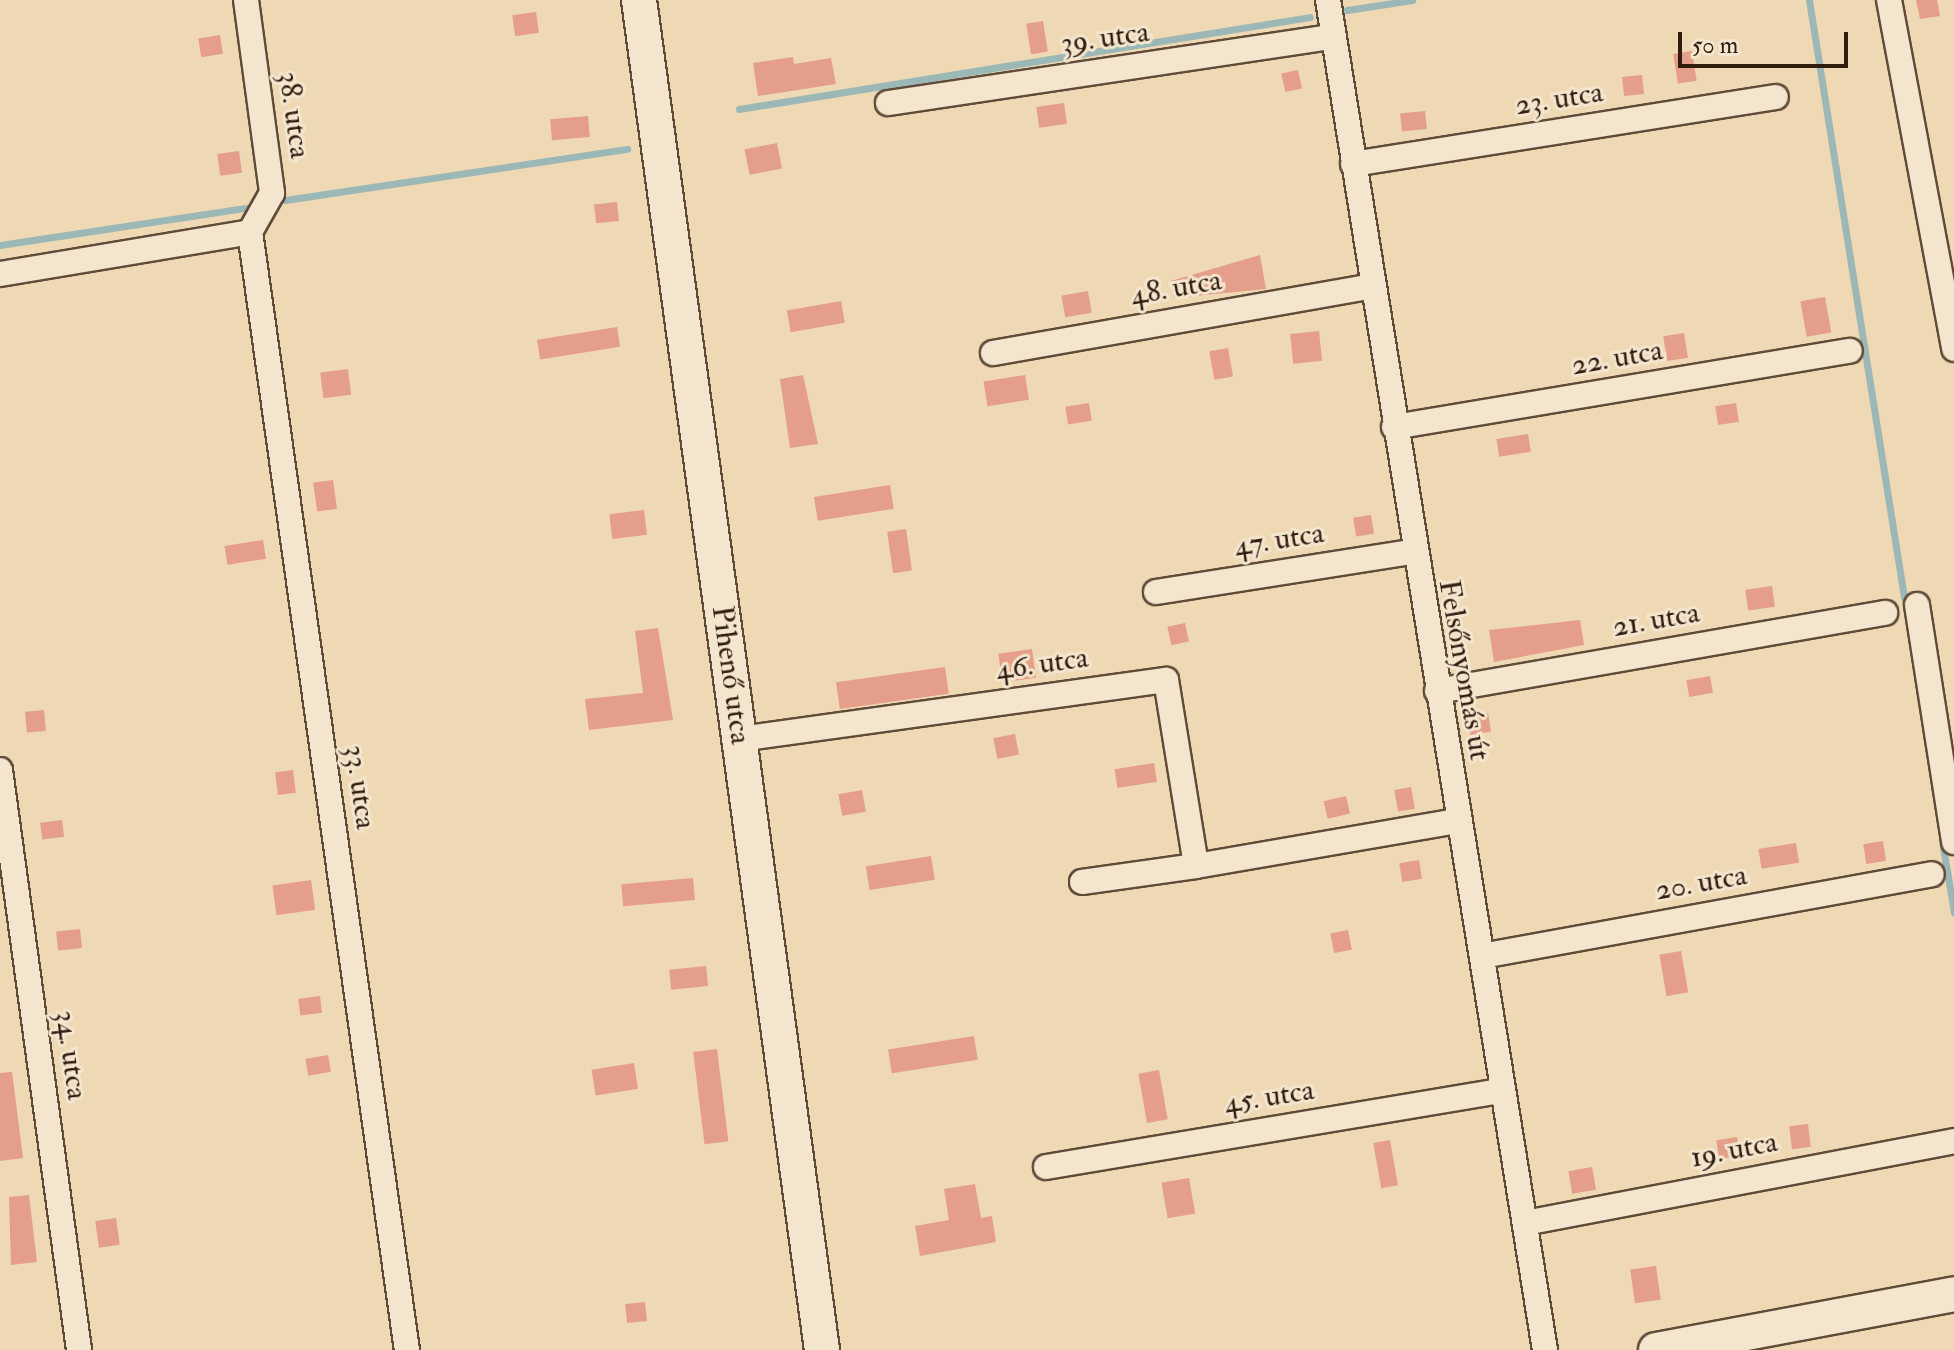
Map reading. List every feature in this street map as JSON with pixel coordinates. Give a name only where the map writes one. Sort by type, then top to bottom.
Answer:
[{"type":"street","name":"38. utca","points":[[246,0],[272,193],[250,232]]},
{"type":"street","name":"Pihenő utca","points":[[639,0],[822,1350]]},
{"type":"street","name":"Felsőnyomás út","points":[[1328,0],[1331,37],[1411,552],[1482,956],[1501,1091],[1545,1350]]},
{"type":"street","points":[[1889,0],[1954,349]]},
{"type":"street","name":"39. utca","points":[[888,103],[1331,37]]},
{"type":"street","name":"23. utca","points":[[1353,164],[1776,97]]},
{"type":"street","points":[[0,274],[250,232]]},
{"type":"street","name":"33. utca","points":[[250,232],[407,1350]]},
{"type":"street","name":"48. utca","points":[[993,353],[1369,287]]},
{"type":"street","name":"22. utca","points":[[1394,427],[1850,351]]},
{"type":"street","name":"47. utca","points":[[1156,592],[1411,552]]},
{"type":"street","points":[[1917,605],[1954,842]]},
{"type":"street","name":"21. utca","points":[[1437,691],[1885,613]]},
{"type":"street","name":"46. utca","points":[[740,739],[1166,680],[1196,866]]},
{"type":"street","name":"34. utca","points":[[0,770],[79,1350]]},
{"type":"street","points":[[1082,882],[1196,866],[1456,821]]},
{"type":"street","name":"20. utca","points":[[1482,956],[1932,874]]},
{"type":"street","name":"45. utca","points":[[1046,1167],[1501,1091]]},
{"type":"street","name":"19. utca","points":[[1525,1223],[1954,1141]]},
{"type":"street","points":[[1656,1350],[1954,1294]]},
{"type":"building","points":[[1916,0],[1937,0],[1940,16],[1920,19]]},
{"type":"building","points":[[536,12],[539,33],[515,36],[512,15]]},
{"type":"building","points":[[1043,21],[1048,52],[1031,54],[1026,24]]},
{"type":"building","points":[[220,35],[223,54],[201,57],[198,38]]},
{"type":"building","points":[[1692,51],[1697,81],[1678,84],[1673,54]]},
{"type":"building","points":[[793,57],[794,64],[831,58],[836,84],[758,96],[753,63]]},
{"type":"building","points":[[1298,70],[1302,89],[1285,92],[1281,74]]},
{"type":"building","points":[[1642,75],[1644,94],[1624,96],[1622,77]]},
{"type":"building","points":[[1064,103],[1067,124],[1039,128],[1036,107]]},
{"type":"building","points":[[1425,111],[1427,129],[1402,132],[1400,114]]},
{"type":"building","points":[[588,116],[590,137],[552,140],[550,119]]},
{"type":"building","points":[[777,143],[782,169],[750,175],[745,149]]},
{"type":"building","points":[[239,151],[242,173],[220,176],[217,154]]},
{"type":"building","points":[[617,202],[619,221],[596,223],[594,204]]},
{"type":"building","points":[[1260,255],[1266,289],[1174,298],[1171,281]]},
{"type":"building","points":[[1088,291],[1092,313],[1065,317],[1061,296]]},
{"type":"building","points":[[1825,297],[1831,332],[1807,337],[1800,301]]},
{"type":"building","points":[[841,301],[845,323],[791,332],[787,311]]},
{"type":"building","points":[[617,327],[620,347],[540,359],[537,340]]},
{"type":"building","points":[[1319,331],[1322,361],[1293,364],[1290,334]]},
{"type":"building","points":[[1684,333],[1688,358],[1667,361],[1663,336]]},
{"type":"building","points":[[1228,348],[1233,377],[1214,380],[1209,351]]},
{"type":"building","points":[[348,369],[351,395],[323,398],[320,372]]},
{"type":"building","points":[[803,375],[818,444],[790,448],[780,379]]},
{"type":"building","points":[[1025,375],[1029,400],[987,406],[984,382]]},
{"type":"building","points":[[1089,403],[1092,421],[1068,425],[1065,407]]},
{"type":"building","points":[[1736,403],[1739,422],[1718,425],[1715,406]]},
{"type":"building","points":[[1528,434],[1531,452],[1499,457],[1496,439]]},
{"type":"building","points":[[333,480],[337,509],[317,512],[313,483]]},
{"type":"building","points":[[890,485],[894,509],[818,521],[814,497]]},
{"type":"building","points":[[644,510],[647,535],[612,539],[609,514]]},
{"type":"building","points":[[1371,515],[1374,534],[1356,537],[1353,518]]},
{"type":"building","points":[[906,529],[912,571],[893,573],[887,532]]},
{"type":"building","points":[[263,540],[266,559],[227,565],[224,546]]},
{"type":"building","points":[[1772,586],[1775,607],[1748,611],[1745,590]]},
{"type":"building","points":[[1580,620],[1584,645],[1494,662],[1489,630]]},
{"type":"building","points":[[1185,623],[1189,642],[1171,645],[1167,627]]},
{"type":"building","points":[[658,628],[673,720],[589,730],[585,699],[643,693],[635,631]]},
{"type":"building","points":[[1032,649],[1036,678],[1002,682],[998,654]]},
{"type":"building","points":[[945,667],[949,694],[840,709],[836,682]]},
{"type":"building","points":[[1710,676],[1713,693],[1689,697],[1686,680]]},
{"type":"building","points":[[44,710],[46,731],[27,733],[25,712]]},
{"type":"building","points":[[1488,713],[1491,732],[1470,735],[1467,716]]},
{"type":"building","points":[[1015,734],[1019,755],[997,759],[993,738]]},
{"type":"building","points":[[1154,763],[1157,782],[1117,788],[1114,769]]},
{"type":"building","points":[[293,770],[296,793],[278,795],[275,772]]},
{"type":"building","points":[[1411,787],[1415,809],[1398,812],[1394,790]]},
{"type":"building","points":[[862,790],[866,812],[842,816],[838,794]]},
{"type":"building","points":[[1346,796],[1350,814],[1328,819],[1324,801]]},
{"type":"building","points":[[62,820],[64,837],[42,840],[40,823]]},
{"type":"building","points":[[1883,841],[1886,861],[1866,864],[1863,844]]},
{"type":"building","points":[[1796,843],[1799,863],[1762,869],[1758,849]]},
{"type":"building","points":[[931,856],[935,880],[870,890],[866,866]]},
{"type":"building","points":[[1419,860],[1422,879],[1402,882],[1399,863]]},
{"type":"building","points":[[693,878],[695,900],[623,906],[621,884]]},
{"type":"building","points":[[311,880],[315,910],[277,915],[272,885]]},
{"type":"building","points":[[80,929],[82,948],[58,950],[56,932]]},
{"type":"building","points":[[1348,930],[1352,950],[1334,953],[1330,933]]},
{"type":"building","points":[[1681,951],[1688,992],[1667,996],[1659,955]]},
{"type":"building","points":[[706,966],[708,986],[671,990],[669,970]]},
{"type":"building","points":[[320,996],[322,1013],[300,1016],[298,999]]},
{"type":"building","points":[[974,1036],[978,1060],[892,1073],[888,1050]]},
{"type":"building","points":[[717,1049],[728,1141],[705,1144],[693,1052]]},
{"type":"building","points":[[328,1055],[331,1072],[308,1076],[305,1059]]},
{"type":"building","points":[[634,1063],[638,1089],[596,1095],[592,1070]]},
{"type":"building","points":[[1159,1070],[1168,1119],[1147,1123],[1138,1074]]},
{"type":"building","points":[[12,1072],[23,1158],[0,1161],[0,1073]]},
{"type":"building","points":[[1808,1124],[1811,1147],[1792,1149],[1789,1126]]},
{"type":"building","points":[[1737,1137],[1740,1156],[1719,1159],[1716,1140]]},
{"type":"building","points":[[1390,1140],[1398,1185],[1381,1188],[1373,1143]]},
{"type":"building","points":[[1592,1167],[1596,1190],[1572,1194],[1568,1171]]},
{"type":"building","points":[[1189,1178],[1195,1213],[1168,1218],[1161,1183]]},
{"type":"building","points":[[975,1184],[981,1218],[992,1216],[996,1242],[920,1256],[915,1226],[949,1220],[944,1189]]},
{"type":"building","points":[[29,1195],[37,1262],[11,1265],[9,1197]]},
{"type":"building","points":[[116,1218],[120,1245],[99,1248],[95,1221]]},
{"type":"building","points":[[1656,1266],[1661,1300],[1635,1303],[1630,1270]]},
{"type":"building","points":[[645,1302],[647,1321],[627,1323],[625,1304]]},
{"type":"waterway","points":[[1347,10],[1412,0]]},
{"type":"waterway","points":[[1809,0],[1904,597]]},
{"type":"waterway","points":[[739,109],[1310,17]]},
{"type":"waterway","points":[[285,200],[627,149]]},
{"type":"waterway","points":[[0,245],[252,207]]},
{"type":"waterway","points":[[1942,841],[1954,913]]}]
